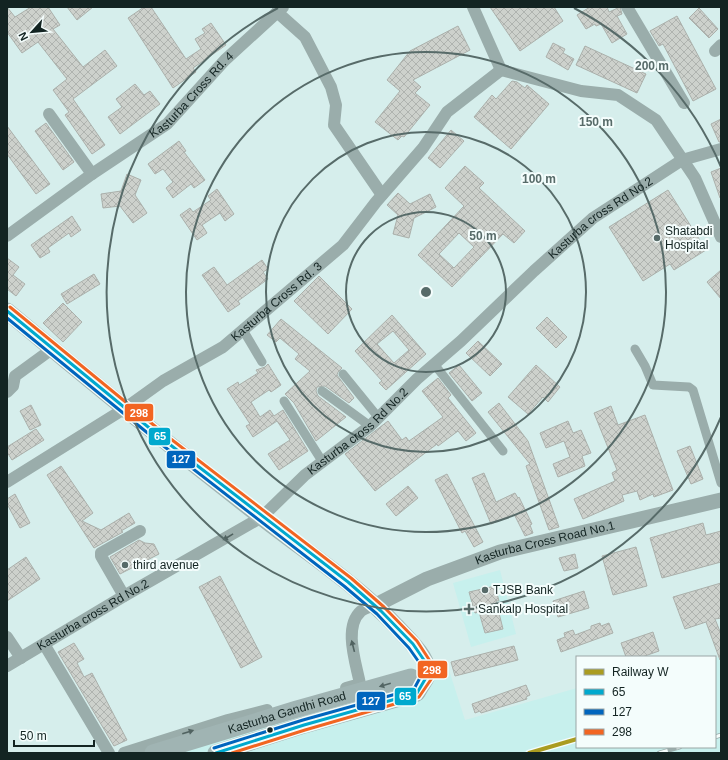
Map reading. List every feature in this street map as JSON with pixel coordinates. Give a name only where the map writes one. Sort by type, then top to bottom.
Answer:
[{"type":"main road","points":[[7,311],[124,409],[376,605],[416,647],[422,657],[429,673],[428,678],[422,683]]},
{"type":"main road","name":"Kasturba Gandhi Road","points":[[153,753],[297,709],[411,677],[422,683],[417,693],[304,725],[216,753]]},
{"type":"street","points":[[473,7],[501,70],[581,91],[618,95],[656,120],[682,160],[696,178],[721,236]]},
{"type":"street","points":[[627,7],[684,102]]},
{"type":"street","points":[[280,10],[305,38],[331,87],[336,105],[334,125],[382,195]]},
{"type":"street","name":"Kasturba Cross Rd. 4","points":[[7,236],[92,174],[167,124],[225,60],[280,10]]},
{"type":"street","name":"Kasturba Cross Rd. 3","points":[[7,482],[124,409],[163,381],[223,347],[343,245],[382,195],[423,148],[447,112],[501,70]]},
{"type":"street","points":[[49,114],[92,174]]},
{"type":"street","name":"Kasturba cross Rd No.2","points":[[7,666],[124,596],[262,517],[305,475],[370,426],[417,379],[461,341],[534,271],[593,218],[682,160],[721,149]]},
{"type":"street","points":[[243,330],[262,362]]},
{"type":"street","points":[[7,392],[13,386],[15,376],[52,349]]},
{"type":"street","points":[[635,349],[645,366],[653,385],[689,387],[693,390],[721,483]]},
{"type":"street","points":[[434,364],[503,451]]},
{"type":"street","points":[[343,374],[378,417]]},
{"type":"street","points":[[322,391],[370,426]]},
{"type":"street","points":[[284,401],[322,461]]},
{"type":"street","name":"Kasturba Cross Road No.1","points":[[376,605],[427,579],[500,552],[721,500]]},
{"type":"street","points":[[124,596],[101,556],[101,553],[140,530]]},
{"type":"street","points":[[124,753],[228,720],[360,684],[351,639],[352,625],[362,610],[376,605]]},
{"type":"street","points":[[7,637],[21,658]]},
{"type":"street","points":[[44,644],[109,753]]},
{"type":"shaded area","points":[[500,570],[516,634],[471,647],[453,583]]},
{"type":"shaded area","points":[[721,657],[721,753],[170,753],[449,670],[465,720],[576,688],[576,748],[716,748],[716,658]]},
{"type":"building","points":[[7,7],[15,17],[31,7],[48,7],[60,25],[53,29],[83,67],[105,50],[117,66],[73,99],[105,145],[92,154],[65,115],[69,112],[53,90],[67,79],[38,42],[22,53],[7,32]]},
{"type":"building","points":[[67,7],[93,7],[77,20]]},
{"type":"building","points":[[144,7],[151,7],[186,59],[201,49],[195,39],[205,33],[202,29],[211,23],[226,45],[193,68],[196,72],[173,88],[128,18]]},
{"type":"building","points":[[490,7],[554,7],[563,21],[520,51]]},
{"type":"building","points":[[590,7],[607,7],[609,12],[620,7],[622,14],[617,16],[627,34],[612,43],[601,24],[596,26],[595,24],[586,29],[577,15]]},
{"type":"building","points":[[699,8],[718,29],[709,38],[689,18]]},
{"type":"building","points":[[677,16],[716,89],[693,101],[663,44],[659,46],[650,31]]},
{"type":"building","points":[[458,26],[470,50],[413,80],[421,87],[415,93],[430,105],[404,137],[402,136],[398,140],[375,122],[400,91],[387,80],[410,51]]},
{"type":"building","points":[[553,43],[565,49],[563,53],[574,59],[568,70],[546,57]]},
{"type":"building","points":[[585,46],[646,74],[637,93],[576,65]]},
{"type":"building","points":[[512,81],[517,82],[525,88],[527,85],[549,104],[511,149],[474,117],[492,95],[496,99]]},
{"type":"building","points":[[135,84],[144,95],[150,91],[160,104],[120,134],[108,117],[122,107],[116,99]]},
{"type":"building","points":[[721,119],[721,142],[719,142],[711,124]]},
{"type":"building","points":[[46,123],[74,162],[63,170],[35,131]]},
{"type":"building","points":[[7,126],[50,184],[36,194],[7,154]]},
{"type":"building","points":[[451,130],[464,141],[440,168],[428,158]]},
{"type":"building","points":[[179,141],[186,151],[184,152],[205,180],[194,188],[191,184],[173,198],[166,188],[173,182],[163,169],[155,174],[148,164]]},
{"type":"building","points":[[465,166],[484,183],[479,188],[525,231],[514,243],[503,234],[452,287],[418,255],[464,206],[445,188]],"holes":[[[459,233],[474,247],[454,268],[439,254]]]},
{"type":"building","points":[[721,168],[721,197],[720,198],[711,172]]},
{"type":"building","points":[[127,174],[141,180],[135,195],[147,213],[133,223],[120,206],[103,208],[101,194],[121,191]]},
{"type":"building","points":[[217,189],[234,214],[225,221],[220,213],[202,225],[207,233],[197,240],[180,215],[190,208],[193,212],[211,200],[208,196]]},
{"type":"building","name":"Shatabdi Hospital","points":[[668,190],[706,250],[674,270],[670,264],[643,281],[609,227]]},
{"type":"building","points":[[398,193],[410,204],[430,194],[436,207],[414,218],[409,238],[393,234],[398,215],[387,205]]},
{"type":"building","points":[[72,216],[81,230],[71,237],[69,233],[48,248],[50,252],[40,258],[31,245]]},
{"type":"building","points":[[7,258],[19,267],[13,275],[25,284],[16,296],[7,289]]},
{"type":"building","points":[[262,260],[268,269],[263,272],[268,279],[238,301],[240,304],[228,312],[202,275],[214,267],[227,285]]},
{"type":"building","points":[[721,270],[721,299],[707,282]]},
{"type":"building","points":[[94,274],[100,284],[67,304],[61,294]]},
{"type":"building","points":[[319,276],[352,309],[328,334],[294,301]]},
{"type":"building","points":[[63,303],[82,322],[63,342],[43,323]]},
{"type":"building","points":[[392,315],[426,354],[386,390],[379,383],[382,381],[355,351]],"holes":[[[393,331],[409,350],[394,363],[377,344]]]},
{"type":"building","points":[[547,317],[567,337],[556,348],[536,328]]},
{"type":"building","points":[[281,319],[342,368],[337,375],[354,398],[349,403],[325,386],[317,387],[316,391],[318,396],[346,417],[316,441],[294,403],[285,394],[310,371],[295,359],[299,354],[280,338],[276,342],[267,335]]},
{"type":"building","points":[[478,341],[502,364],[490,376],[466,353]]},
{"type":"building","points":[[268,364],[281,385],[271,392],[269,390],[251,402],[260,417],[270,410],[274,416],[283,410],[308,451],[279,470],[268,454],[290,440],[277,421],[253,437],[246,426],[250,424],[227,389],[238,382],[239,385],[258,373],[256,370],[265,367]]},
{"type":"building","points":[[459,365],[482,393],[472,401],[449,373]]},
{"type":"building","points":[[536,365],[560,387],[548,402],[543,397],[528,414],[508,397]]},
{"type":"building","points":[[438,378],[451,395],[448,398],[476,433],[466,441],[458,431],[438,446],[437,444],[375,491],[345,454],[388,421],[402,440],[406,437],[409,441],[443,417],[422,391]]},
{"type":"building","points":[[499,403],[528,441],[559,527],[549,530],[526,466],[530,464],[488,412]]},
{"type":"building","points":[[31,405],[41,425],[30,430],[20,411]]},
{"type":"building","points":[[611,406],[618,425],[645,415],[673,490],[654,497],[653,494],[640,500],[637,491],[622,495],[624,501],[583,519],[574,499],[615,481],[612,473],[617,470],[594,413]]},
{"type":"building","points":[[568,421],[573,433],[581,430],[591,453],[582,456],[585,466],[558,477],[553,464],[570,457],[564,441],[546,448],[540,433]]},
{"type":"building","points":[[36,429],[44,440],[12,460],[7,452],[7,447]]},
{"type":"building","points":[[690,446],[703,479],[691,484],[677,451]]},
{"type":"building","points":[[61,466],[93,513],[82,521],[101,530],[129,513],[135,523],[121,531],[123,532],[94,548],[47,475]]},
{"type":"building","points":[[484,473],[496,502],[515,493],[518,498],[519,497],[532,524],[530,525],[533,533],[525,536],[514,514],[491,524],[472,478]]},
{"type":"building","points":[[447,474],[483,542],[474,547],[465,531],[462,533],[435,480]]},
{"type":"building","points":[[408,486],[418,498],[396,516],[386,504]]},
{"type":"building","points":[[15,494],[30,523],[20,528],[7,504],[7,499]]},
{"type":"building","points":[[703,523],[706,535],[721,531],[721,562],[662,578],[650,538]]},
{"type":"building","name":"third avenue","points":[[139,540],[145,543],[154,544],[159,554],[120,574],[110,557]]},
{"type":"building","points":[[636,547],[647,586],[613,595],[602,556]]},
{"type":"building","points":[[575,554],[578,568],[564,571],[559,558]]},
{"type":"building","points":[[26,557],[40,579],[7,601],[7,570]]},
{"type":"building","points":[[220,576],[262,657],[241,668],[199,587]]},
{"type":"building","points":[[721,583],[721,618],[715,619],[721,634],[720,660],[706,622],[685,629],[673,597]]},
{"type":"building","points":[[495,586],[499,601],[496,601],[503,629],[485,633],[479,612],[475,613],[469,592]]},
{"type":"building","points":[[584,591],[589,608],[558,617],[553,601]]},
{"type":"building","points":[[600,623],[601,626],[609,623],[613,633],[561,652],[557,640],[565,637],[564,633],[573,630],[575,635],[591,629],[591,626]]},
{"type":"building","points":[[653,632],[659,651],[645,656],[626,656],[621,643]]},
{"type":"building","points":[[74,643],[84,659],[77,663],[84,677],[92,673],[127,740],[114,746],[58,652]]},
{"type":"building","points":[[514,646],[518,660],[455,676],[451,662]]},
{"type":"building","points":[[526,685],[530,695],[526,697],[527,699],[481,713],[480,711],[475,713],[472,704]]},
{"type":"railway","points":[[716,737],[721,735]]},
{"type":"railway","points":[[659,753],[676,748]]},
{"type":"rail line","name":"W","points":[[529,753],[576,739]]},
{"type":"transit line","name":"298","points":[[10,307],[167,436],[351,578],[384,607],[417,641],[430,661],[433,672],[432,678],[419,697],[232,753]]},
{"type":"transit line","name":"65","points":[[7,311],[164,440],[348,582],[381,611],[413,644],[426,663],[427,676],[417,693],[304,725],[216,753]]},
{"type":"transit line","name":"127","points":[[7,318],[161,444],[344,586],[377,614],[409,648],[421,665],[422,674],[414,689],[303,720],[214,748]]},
{"type":"place","name":"Shatabdi Hospital","points":[[657,238]]},
{"type":"place","name":"third avenue","points":[[125,565]]},
{"type":"place","name":"TJSB Bank","points":[[485,590]]},
{"type":"place","name":"Sankalp Hospital","points":[[469,609]]}]
